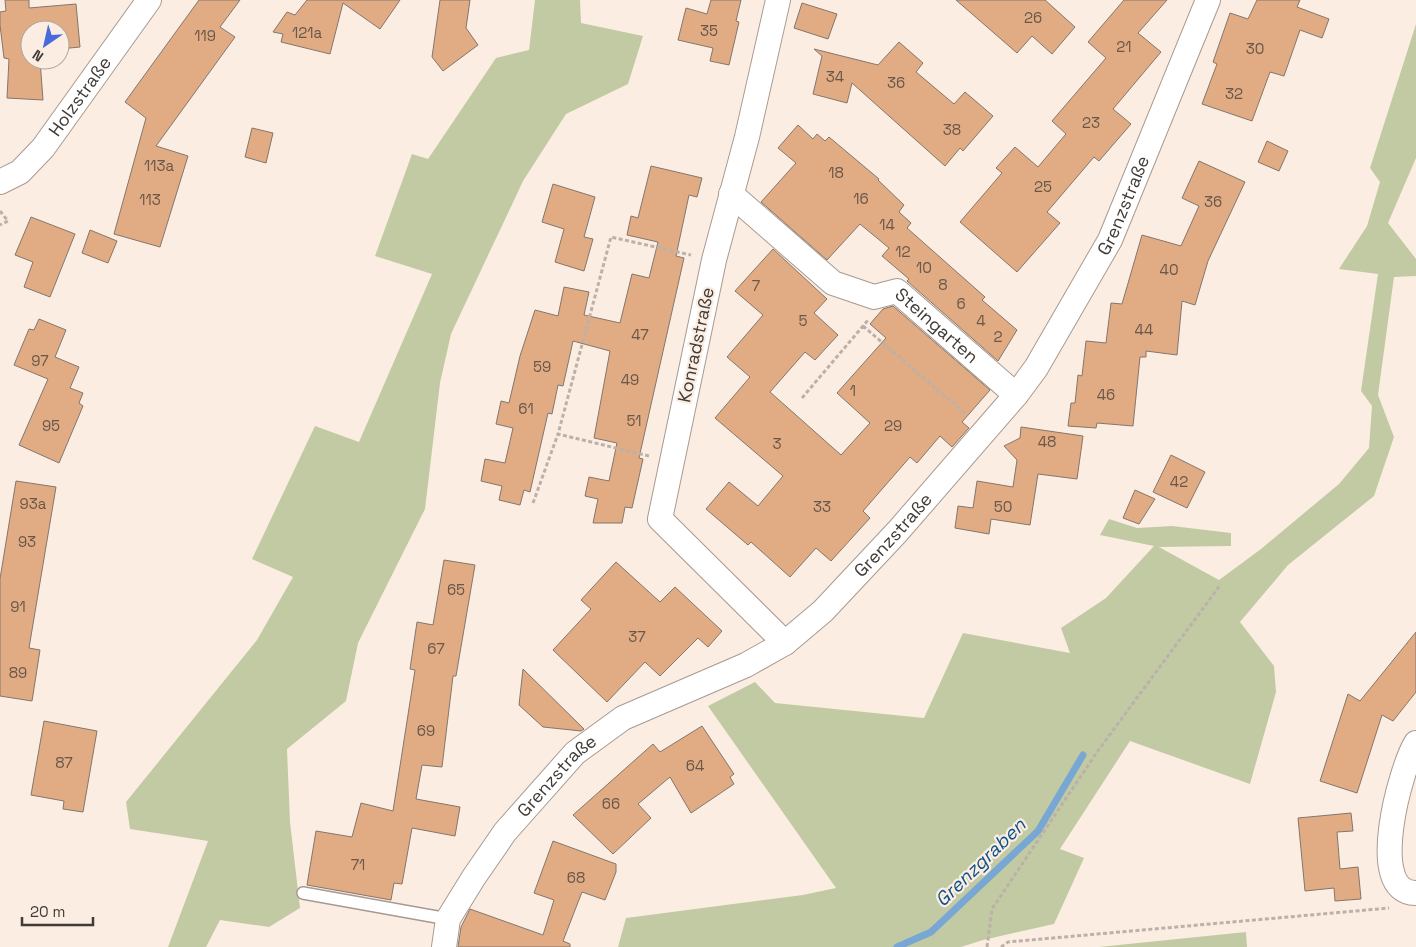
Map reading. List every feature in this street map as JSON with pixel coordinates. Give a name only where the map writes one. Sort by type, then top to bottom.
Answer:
[{"type":"street","name":"Holzstraße","points":[[0,182],[20,172],[43,148],[149,0]]},
{"type":"street","name":"Konradstraße","points":[[778,0],[747,136],[714,260],[660,519],[785,643]]},
{"type":"street","name":"Grenzstraße","points":[[444,947],[448,920],[474,877],[505,832],[576,752],[623,718],[746,665],[785,643],[823,611],[987,431],[1036,368],[1110,240],[1208,0]]},
{"type":"street","name":"Steingarten","points":[[731,194],[833,283],[874,297],[897,291],[1016,394]]},
{"type":"street","points":[[1414,893],[1401,888],[1392,878],[1390,844],[1393,812],[1400,779],[1416,743]]},
{"type":"lane","points":[[303,893],[448,920]]},
{"type":"path","points":[[0,212],[8,221],[0,226]]},
{"type":"path","points":[[533,503],[558,434],[611,237],[714,260]]},
{"type":"path","points":[[802,398],[871,317],[874,297]]},
{"type":"path","points":[[863,326],[987,431]]},
{"type":"path","points":[[558,434],[671,462]]},
{"type":"path","points":[[987,947],[992,909],[1098,752],[1220,584]]},
{"type":"path","points":[[1001,947],[1008,942],[1389,908],[1414,893]]},
{"type":"green space","points":[[535,0],[580,0],[581,23],[643,36],[628,84],[566,114],[523,181],[451,334],[440,383],[425,509],[358,643],[346,701],[287,749],[290,822],[300,908],[269,927],[220,920],[206,947],[168,947],[208,841],[130,829],[126,802],[257,640],[293,577],[252,559],[315,426],[359,442],[432,274],[375,256],[412,154],[428,159],[496,58],[529,50]]},
{"type":"green space","points":[[1416,24],[1416,158],[1388,223],[1416,259],[1416,276],[1394,277],[1378,395],[1394,437],[1374,496],[1288,565],[1240,622],[1274,666],[1276,692],[1250,784],[1130,741],[1060,849],[1084,858],[1054,924],[983,940],[961,947],[618,947],[626,918],[803,895],[836,888],[708,706],[755,682],[775,703],[924,718],[963,633],[1070,653],[1061,628],[1106,598],[1154,546],[1100,535],[1109,519],[1137,528],[1172,526],[1231,533],[1231,546],[1159,547],[1219,580],[1261,549],[1339,484],[1369,448],[1372,406],[1361,391],[1378,274],[1339,269],[1367,226],[1380,182],[1370,168]]},
{"type":"green space","points":[[1246,932],[1247,947],[1099,947]]},
{"type":"building","points":[[5,0],[29,0],[29,8],[76,4],[80,47],[70,48],[70,20],[20,20],[20,70],[41,70],[43,100],[7,98],[9,59],[4,58],[0,25],[0,12],[6,11]]},
{"type":"building","points":[[199,0],[240,0],[220,27],[235,37],[156,146],[188,156],[160,247],[114,234],[146,118],[125,102]]},
{"type":"building","points":[[307,0],[400,0],[380,29],[343,3],[330,54],[281,42],[283,34],[273,32],[287,12],[295,15]]},
{"type":"building","points":[[440,0],[470,0],[466,28],[478,45],[443,71],[432,57]]},
{"type":"building","points":[[711,0],[741,0],[736,21],[739,22],[729,65],[710,61],[713,48],[678,40],[686,8],[707,14]]},
{"type":"building","points":[[956,0],[1045,0],[1075,27],[1052,54],[1032,36],[1017,53]]},
{"type":"building","points":[[1124,0],[1167,0],[1138,33],[1161,52],[1113,109],[1131,124],[1099,161],[1094,157],[1047,212],[1060,223],[1017,272],[960,222],[1002,173],[996,168],[1015,147],[1038,167],[1066,134],[1052,121],[1106,58],[1088,42]]},
{"type":"building","points":[[1257,0],[1300,0],[1297,7],[1329,19],[1322,38],[1300,30],[1284,76],[1270,72],[1252,121],[1202,104],[1217,64],[1213,62],[1230,13],[1248,19]]},
{"type":"building","points":[[802,3],[837,14],[828,39],[794,28]]},
{"type":"building","points":[[899,42],[923,63],[916,72],[954,104],[965,92],[993,116],[963,151],[960,148],[945,166],[852,83],[847,103],[813,94],[822,56],[814,49],[878,65]]},
{"type":"building","points":[[798,125],[813,139],[817,134],[825,141],[829,137],[879,179],[904,205],[899,212],[911,223],[907,228],[985,297],[982,300],[1017,330],[998,361],[907,281],[909,279],[882,256],[889,248],[860,224],[827,260],[761,202],[796,163],[778,148]]},
{"type":"building","points":[[252,128],[273,133],[266,163],[245,157]]},
{"type":"building","points":[[1267,141],[1288,151],[1279,171],[1258,162]]},
{"type":"building","points":[[1199,161],[1245,182],[1208,261],[1195,305],[1182,301],[1177,355],[1146,351],[1146,357],[1140,357],[1133,426],[1097,423],[1096,428],[1068,426],[1071,403],[1075,403],[1078,375],[1082,376],[1086,341],[1106,343],[1111,303],[1122,304],[1142,235],[1181,246],[1199,206],[1182,198]]},
{"type":"building","points":[[651,166],[702,178],[697,197],[689,195],[676,256],[684,258],[639,458],[643,459],[632,508],[625,507],[622,523],[593,523],[598,499],[585,496],[589,477],[609,481],[617,443],[594,438],[610,351],[573,341],[563,386],[558,385],[552,414],[548,413],[530,492],[524,490],[520,505],[499,500],[502,486],[481,481],[485,459],[505,463],[513,428],[496,424],[501,401],[509,403],[520,356],[535,310],[558,316],[564,287],[589,292],[584,315],[620,323],[632,274],[649,278],[658,242],[627,235],[631,216],[638,218]]},
{"type":"building","points":[[553,184],[595,197],[584,237],[593,239],[584,271],[555,262],[564,229],[542,222]]},
{"type":"building","points":[[31,217],[75,234],[50,297],[24,287],[33,262],[15,255]]},
{"type":"building","points":[[90,230],[117,241],[108,263],[82,253]]},
{"type":"building","points":[[773,249],[827,299],[814,313],[838,335],[815,360],[805,352],[770,392],[841,455],[870,423],[837,393],[886,338],[870,324],[883,309],[893,306],[990,390],[962,422],[969,428],[952,447],[940,436],[917,463],[910,457],[863,511],[870,518],[831,561],[816,548],[790,577],[751,542],[748,545],[706,509],[729,482],[758,506],[783,476],[715,418],[750,377],[727,357],[763,315],[735,291]]},
{"type":"building","points":[[39,319],[66,330],[55,357],[79,367],[70,388],[83,393],[79,403],[83,406],[59,463],[19,445],[48,379],[14,365],[29,329],[34,330]]},
{"type":"building","points":[[1021,427],[1083,436],[1077,479],[1038,474],[1030,525],[991,519],[989,534],[955,528],[958,506],[973,508],[977,481],[1013,487],[1017,460],[1004,446],[1020,438]]},
{"type":"building","points":[[1171,455],[1205,472],[1187,508],[1153,492]]},
{"type":"building","points":[[16,481],[56,487],[29,648],[40,650],[32,701],[0,696],[0,579]]},
{"type":"building","points":[[1135,490],[1155,499],[1139,524],[1123,518]]},
{"type":"building","points":[[444,560],[475,565],[456,676],[453,676],[442,767],[422,765],[416,799],[460,807],[455,836],[412,828],[402,884],[394,883],[391,900],[307,885],[316,831],[352,837],[361,803],[393,811],[415,670],[410,669],[417,622],[433,625]]},
{"type":"building","points":[[616,562],[660,602],[675,587],[722,631],[708,647],[698,638],[660,676],[645,662],[607,702],[553,650],[591,609],[581,600]]},
{"type":"building","points":[[1416,632],[1416,692],[1393,721],[1382,715],[1357,793],[1320,781],[1348,694],[1360,701]]},
{"type":"building","points":[[523,669],[584,729],[581,731],[543,727],[519,705]]},
{"type":"building","points":[[44,721],[97,731],[83,812],[63,809],[64,801],[31,795]]},
{"type":"building","points":[[702,726],[734,774],[730,777],[734,784],[691,813],[670,777],[638,804],[651,818],[613,854],[573,815],[653,744],[660,752]]},
{"type":"building","points":[[1351,813],[1353,831],[1337,832],[1340,869],[1358,867],[1361,899],[1335,901],[1334,888],[1305,891],[1298,818]]},
{"type":"building","points":[[553,841],[616,864],[616,872],[605,900],[582,892],[563,941],[570,944],[570,947],[458,947],[461,927],[470,909],[543,935],[554,900],[534,893]]},
{"type":"waterway","name":"Grenzgraben","points":[[897,947],[931,932],[1038,831],[1083,755]]}]
